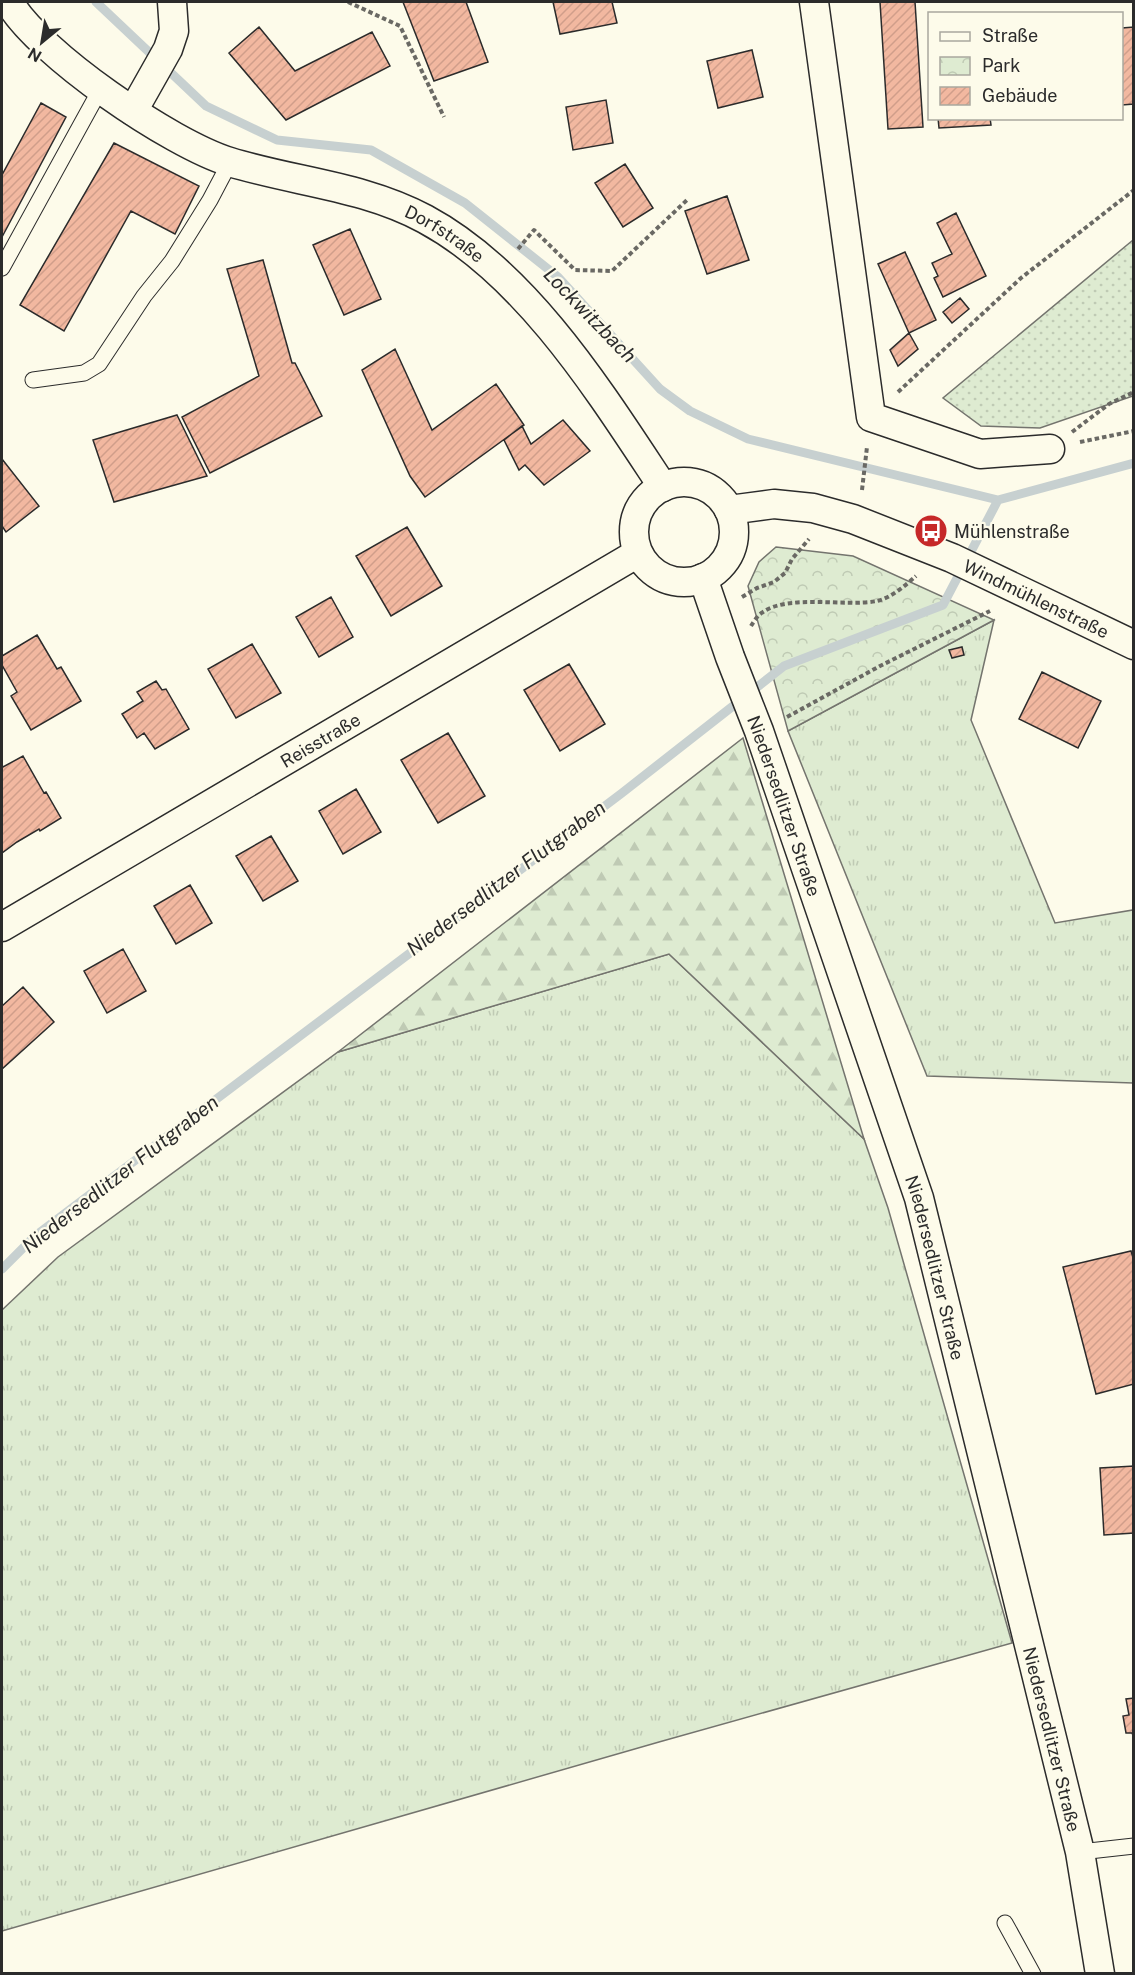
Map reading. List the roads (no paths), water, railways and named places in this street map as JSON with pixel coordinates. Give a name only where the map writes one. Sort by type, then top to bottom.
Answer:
[{"type":"street","name":"Dorfstraße","points":[[9,2],[38,38],[78,71],[133,111],[178,138],[230,162],[273,175],[351,190],[390,202],[426,219],[462,242],[496,270],[564,347],[596,387],[663,487]]},
{"type":"street","points":[[133,111],[168,49],[174,31],[172,2]]},
{"type":"street","points":[[814,2],[871,417],[980,454],[1050,449]]},
{"type":"street","points":[[678,483],[693,483],[707,488],[720,497],[729,510],[734,525],[733,542],[728,557],[717,570],[703,579],[691,582],[665,579],[650,568],[638,553],[634,538],[635,522],[650,496],[663,487],[678,483]]},
{"type":"street","name":"Windmühlenstraße","points":[[729,510],[774,504],[813,508],[853,519],[947,556],[1134,645]]},
{"type":"street","name":"Reisstraße","points":[[2,927],[638,553]]},
{"type":"street","name":"Niedersedlitzer Straße","points":[[703,579],[757,724],[919,1198],[1080,1852],[1100,1974]]},
{"type":"lane","points":[[2,268],[101,88]]},
{"type":"lane","points":[[33,380],[84,373],[99,364],[144,296],[172,261],[210,200],[230,162]]},
{"type":"lane","points":[[1080,1852],[1134,1846]]},
{"type":"lane","points":[[1005,1923],[1033,1974]]},
{"type":"waterway","name":"Lockwitzbach","points":[[96,2],[206,106],[277,140],[371,150],[465,203],[558,277],[660,389],[690,411],[748,439],[998,500],[1134,463]]},
{"type":"waterway","name":"Niedersedlitzer Flutgraben","points":[[2,1269],[35,1236],[622,793],[784,666],[943,605],[998,500]]},
{"type":"place","name":"Mühlenstraße","points":[[931,531]]}]
